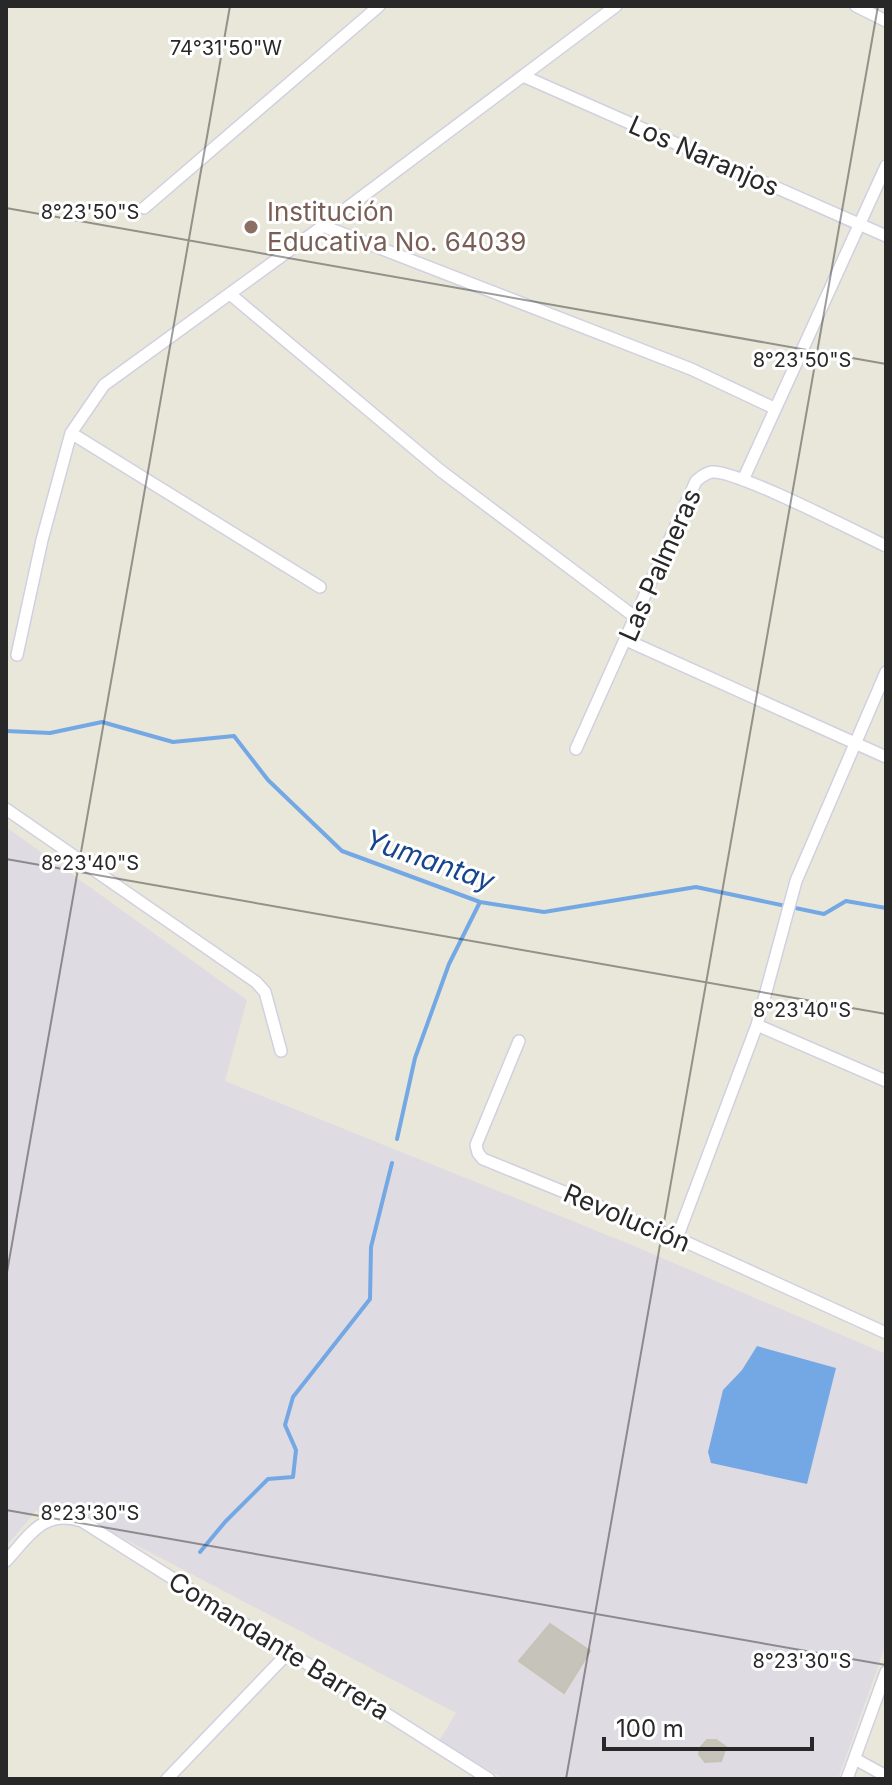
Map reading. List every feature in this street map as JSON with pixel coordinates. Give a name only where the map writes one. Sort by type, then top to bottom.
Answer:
[{"type":"street","points":[[144,208],[379,6]]},
{"type":"street","points":[[17,655],[42,540],[71,433],[104,385],[323,226],[616,6]]},
{"type":"street","points":[[856,6],[886,21]]},
{"type":"street","name":"Los Naranjos","points":[[523,76],[886,236]]},
{"type":"street","points":[[743,480],[886,166]]},
{"type":"street","points":[[323,226],[691,369],[774,408]]},
{"type":"street","points":[[230,294],[441,471],[635,617]]},
{"type":"street","points":[[71,433],[320,587]]},
{"type":"street","name":"Las Palmeras","points":[[576,749],[696,481],[703,475],[714,472],[743,480],[886,546]]},
{"type":"street","points":[[626,640],[886,757]]},
{"type":"street","points":[[677,1238],[757,1025],[796,881],[886,672]]},
{"type":"street","points":[[6,809],[256,982],[265,992],[281,1051]]},
{"type":"street","points":[[757,1025],[886,1081]]},
{"type":"street","name":"Revolución","points":[[519,1041],[476,1145],[483,1159],[677,1238],[886,1333]]},
{"type":"street","name":"Comandante Barrera","points":[[6,1561],[50,1518],[66,1516],[82,1521],[489,1779]]},
{"type":"street","points":[[167,1779],[288,1653]]},
{"type":"street","points":[[847,1779],[886,1672]]},
{"type":"street","points":[[855,1759],[886,1776]]},
{"type":"shaded area","points":[[6,827],[247,1000],[225,1081],[627,1243],[886,1354],[886,1644],[838,1779],[504,1779],[439,1741],[456,1713],[62,1506],[36,1511],[6,1546]]},
{"type":"water","points":[[757,1346],[836,1368],[807,1484],[711,1463],[708,1452],[723,1390],[742,1370]]},
{"type":"building","points":[[550,1624],[590,1651],[564,1693],[519,1661]]},
{"type":"building","points":[[707,1740],[716,1740],[726,1747],[721,1761],[705,1762],[699,1754]]},
{"type":"waterway","name":"Yumantay","points":[[6,731],[50,733],[102,722],[173,742],[234,736],[268,780],[342,851],[480,902],[544,912],[696,887],[824,914],[846,901],[886,908]]},
{"type":"waterway","points":[[397,1139],[415,1058],[449,964],[480,902]]},
{"type":"waterway","points":[[200,1552],[268,1479],[293,1477],[296,1450],[285,1425],[293,1397],[370,1299],[371,1247],[392,1163]]},
{"type":"place","name":"Institución Educativa No. 64039","points":[[251,227]]}]
